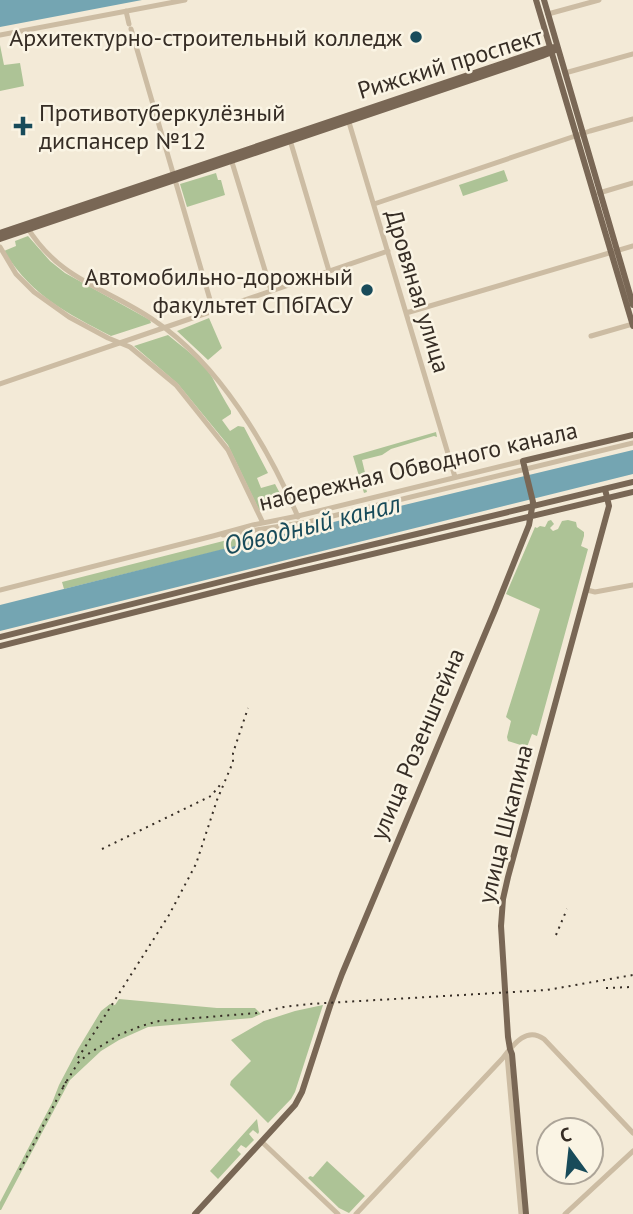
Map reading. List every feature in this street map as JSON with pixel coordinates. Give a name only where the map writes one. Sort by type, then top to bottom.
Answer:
[{"type":"main road","points":[[536,0],[580,135],[633,325]]},
{"type":"main road","points":[[544,0],[554,49],[565,73],[580,135]]},
{"type":"main road","name":"Рижский проспект","points":[[0,239],[27,227],[554,49]]},
{"type":"main road","name":"Рижский проспект","points":[[0,233],[27,227]]},
{"type":"main road","points":[[614,251],[633,305]]},
{"type":"main road","name":"набережная Обводного канала","points":[[524,469],[633,435]]},
{"type":"main road","points":[[524,469],[533,503]]},
{"type":"main road","points":[[0,637],[533,503],[633,482]]},
{"type":"main road","name":"улица Шкапина","points":[[526,1214],[501,933],[503,899],[609,506],[605,489]]},
{"type":"main road","points":[[0,646],[633,492]]},
{"type":"main road","name":"улица Розенштейна","points":[[195,1214],[299,1099],[331,1003],[501,595],[529,524],[533,503]]},
{"type":"street","points":[[0,35],[185,0]]},
{"type":"street","points":[[548,15],[599,0]]},
{"type":"street","points":[[126,11],[213,310]]},
{"type":"street","points":[[565,73],[633,54]]},
{"type":"street","name":"Дровяная улица","points":[[348,118],[455,477]]},
{"type":"street","points":[[374,204],[633,119]]},
{"type":"street","points":[[289,138],[329,271]]},
{"type":"street","points":[[230,158],[271,290]]},
{"type":"street","points":[[597,193],[633,183]]},
{"type":"street","points":[[27,227],[51,258],[66,271],[149,317],[204,364],[242,413],[259,441],[300,523]]},
{"type":"street","points":[[406,313],[633,246]]},
{"type":"street","points":[[0,247],[16,274],[34,292],[69,317],[130,347],[176,385],[228,450],[264,526]]},
{"type":"street","points":[[0,384],[388,251]]},
{"type":"street","points":[[591,335],[633,325]]},
{"type":"street","name":"набережная Обводного канала","points":[[0,590],[228,531],[300,523],[633,443]]},
{"type":"street","name":"набережная Обводного канала","points":[[264,526],[455,477],[524,469]]},
{"type":"street","points":[[587,590],[595,592],[633,585]]},
{"type":"street","points":[[356,1214],[520,1038],[530,1035],[538,1035],[544,1039],[633,1133]]},
{"type":"street","points":[[510,1049],[507,1055],[521,1214]]},
{"type":"street","points":[[262,1142],[338,1214]]},
{"type":"street","points":[[565,1214],[633,1151]]},
{"type":"green space","points":[[0,45],[4,65],[20,63],[24,86],[0,91]]},
{"type":"green space","points":[[504,170],[508,181],[463,196],[459,185]]},
{"type":"green space","points":[[216,173],[225,195],[187,207],[180,184]]},
{"type":"green space","points":[[28,236],[50,261],[65,273],[151,323],[111,336],[51,301],[26,280],[4,251],[16,246],[15,241]]},
{"type":"green space","points":[[209,318],[222,348],[208,360],[177,331]]},
{"type":"green space","points":[[168,335],[208,371],[231,411],[231,414],[222,420],[230,431],[238,426],[244,427],[268,473],[257,478],[261,488],[275,484],[283,499],[278,501],[274,497],[269,498],[265,507],[259,510],[228,445],[178,384],[134,346]]},
{"type":"green space","points":[[436,432],[437,437],[362,460],[367,492],[364,493],[353,456]]},
{"type":"green space","points":[[551,520],[554,524],[550,528],[553,531],[558,529],[562,521],[576,522],[577,527],[584,532],[581,546],[588,549],[537,736],[532,734],[527,747],[508,741],[511,721],[506,717],[540,609],[506,594],[535,527],[545,527]]},
{"type":"green space","points":[[257,536],[262,540],[64,589],[62,582],[239,537]]},
{"type":"green space","points":[[119,999],[217,1008],[255,1008],[261,1014],[252,1018],[148,1027],[101,1051],[70,1080],[0,1210],[0,1202],[78,1049],[101,1011],[110,1004],[115,1005]]},
{"type":"green space","points":[[323,1005],[295,1092],[268,1123],[230,1085],[251,1061],[231,1040],[264,1021]]},
{"type":"green space","points":[[257,1119],[258,1134],[253,1130],[249,1134],[254,1140],[246,1148],[241,1145],[237,1150],[241,1154],[218,1179],[210,1171]]},
{"type":"green space","points":[[327,1161],[365,1196],[349,1213],[339,1208],[308,1178],[313,1177]]},
{"type":"water","points":[[0,0],[142,0],[0,27]]},
{"type":"water","name":"Обводный канал","points":[[633,450],[633,474],[0,631],[0,605]]},
{"type":"railway","points":[[78,1058],[169,915],[196,864],[233,762],[233,753],[248,708]]},
{"type":"railway","points":[[102,849],[211,796],[220,785]]},
{"type":"railway","points":[[556,935],[567,909]]},
{"type":"railway","points":[[63,1087],[78,1063],[88,1054],[119,1035],[159,1021],[257,1013],[309,1004],[547,990],[633,975]]},
{"type":"railway","points":[[606,988],[631,987]]},
{"type":"railway","points":[[20,1170],[67,1080]]},
{"type":"place","name":"Архитектурно-строительный колледж","points":[[416,37]]},
{"type":"place","name":"Противотуберкулёзный диспансер №12","points":[[23,126]]},
{"type":"place","name":"Автомобильно-дорожный факультет СПбГАСУ","points":[[367,290]]}]
